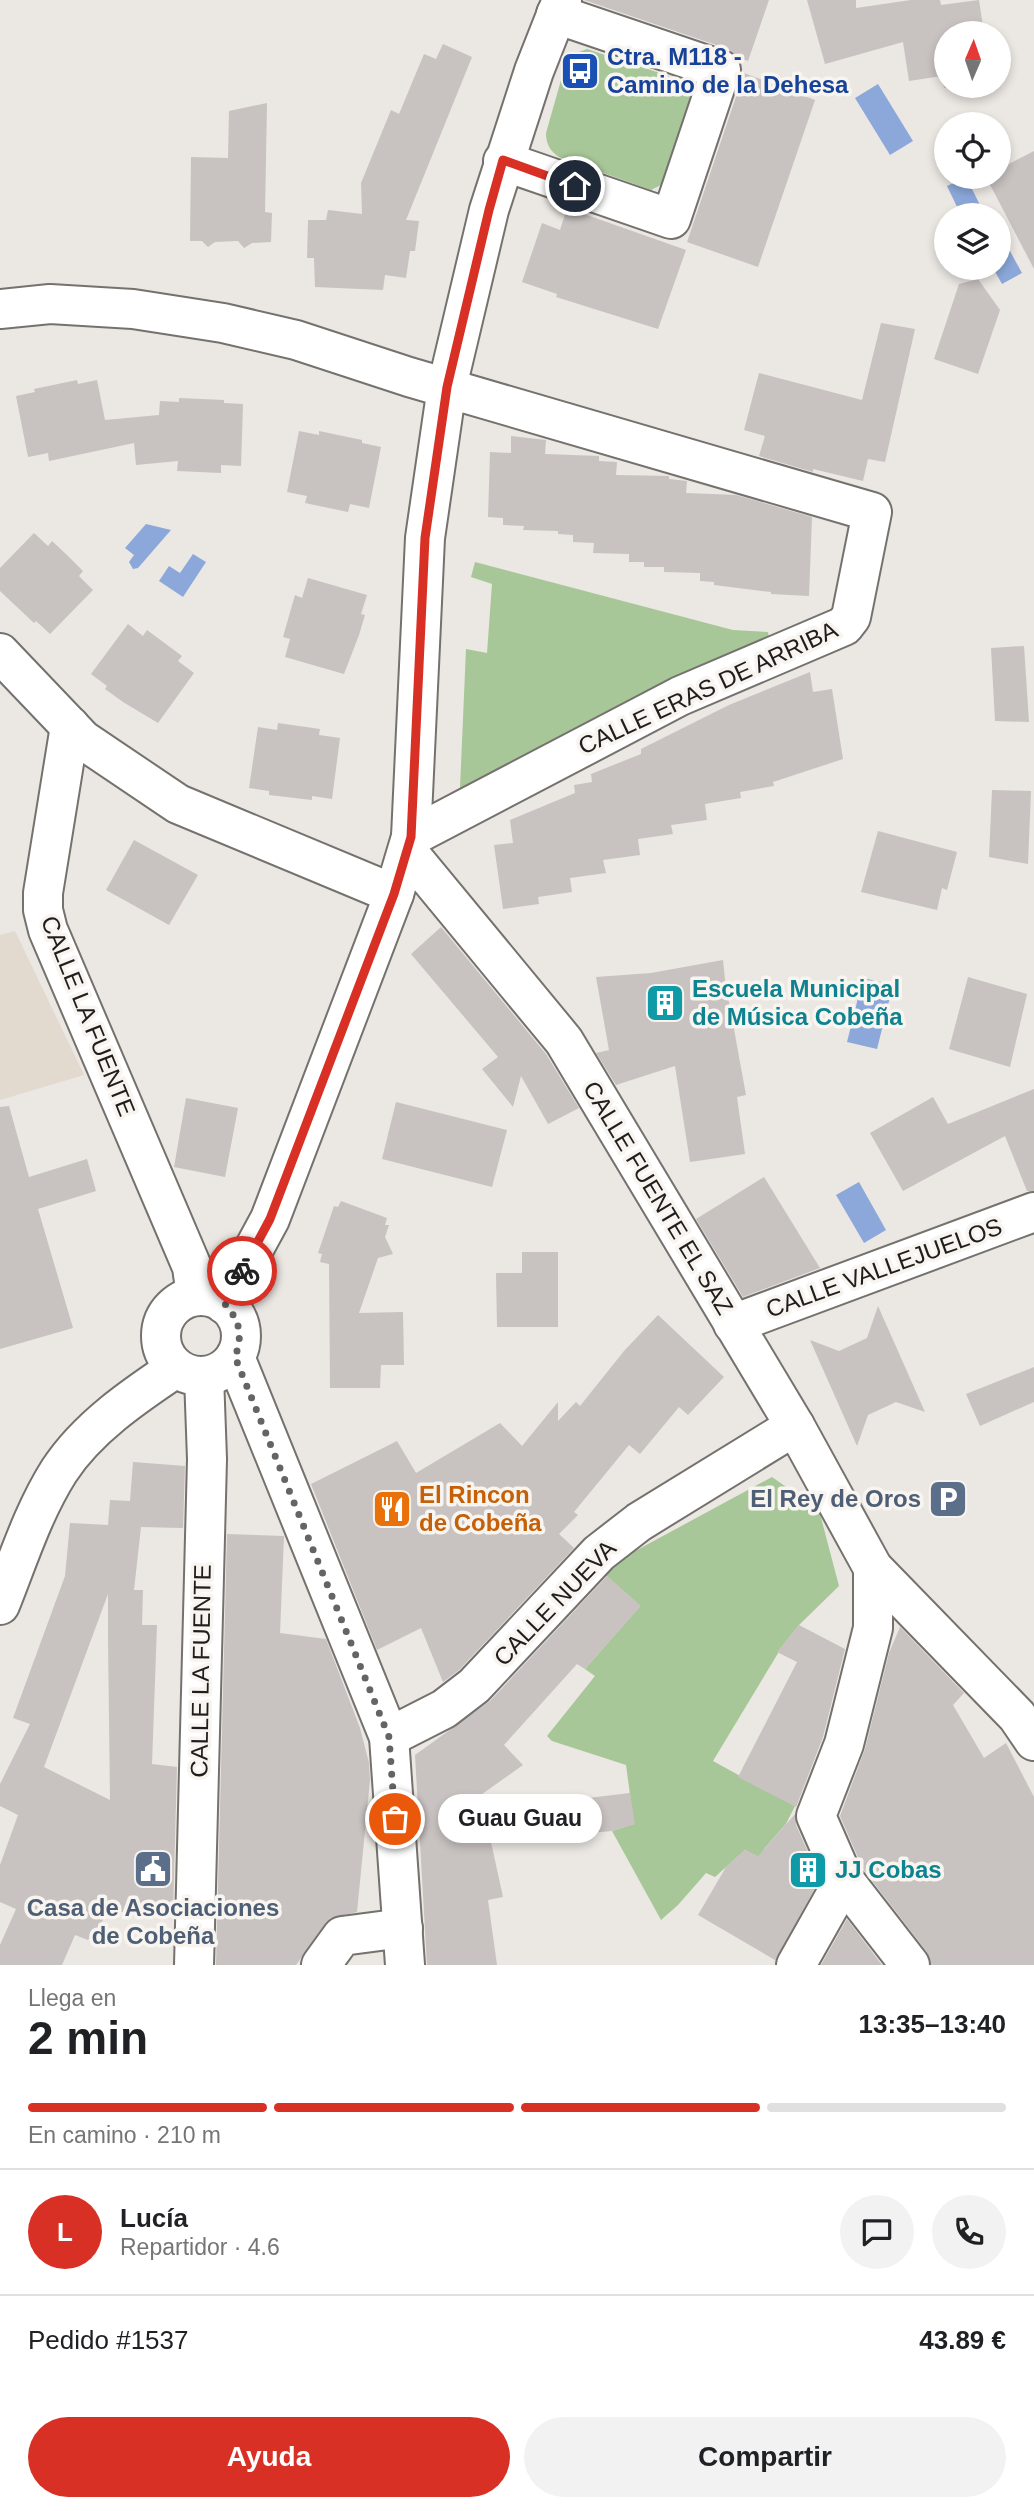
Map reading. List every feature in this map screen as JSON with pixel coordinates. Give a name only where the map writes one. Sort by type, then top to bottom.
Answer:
[{"type":"street","points":[[210,1300],[270,1219],[394,894],[409,844],[425,538],[447,387],[503,160],[559,7],[721,70],[671,219],[503,160]]},
{"type":"street","points":[[0,309],[50,304],[133,309],[223,323],[296,340],[447,387]]},
{"type":"street","name":"CALLE ERAS DE ARRIBA","points":[[409,844],[680,696],[844,626],[852,617],[872,512],[447,387]]},
{"type":"street","points":[[0,653],[83,740],[178,804],[394,894]]},
{"type":"street","name":"CALLE LA FUENTE","points":[[70,726],[43,893],[43,910],[48,929],[192,1267],[210,1300]]},
{"type":"street","name":"CALLE FUENTE EL SAZ","points":[[409,844],[564,1041],[795,1426],[873,1568]]},
{"type":"street","name":"CALLE VALLEJUELOS","points":[[733,1324],[1034,1212]]},
{"type":"street","points":[[0,1605],[38,1510],[60,1470],[84,1441],[131,1398],[205,1367],[240,1344],[240,1329],[234,1315],[210,1300],[181,1301],[169,1312],[162,1325],[160,1341],[165,1356],[205,1367],[389,1737],[404,1947],[342,1936],[321,1965]]},
{"type":"street","name":"CALLE LA FUENTE","points":[[194,1965],[207,1459],[205,1367]]},
{"type":"street","name":"CALLE NUEVA","points":[[389,1737],[444,1709],[474,1686],[599,1553],[639,1522],[795,1426]]},
{"type":"street","points":[[873,1568],[1017,1716],[1034,1741]]},
{"type":"street","points":[[873,1568],[873,1628],[844,1744],[816,1816],[844,1880],[910,1965]]},
{"type":"street","points":[[796,1965],[844,1880]]},
{"type":"shaded area","points":[[15,931],[84,1075],[0,1100],[0,935]]},
{"type":"green space","points":[[587,49],[684,81],[692,95],[663,184],[651,190],[559,157],[549,147],[546,133],[565,66],[576,53]]},
{"type":"green space","points":[[475,562],[733,630],[768,632],[769,638],[461,791],[466,649],[487,653],[492,584],[471,577]]},
{"type":"green space","points":[[772,1477],[819,1510],[839,1586],[799,1625],[783,1645],[713,1761],[795,1806],[786,1824],[764,1849],[773,1864],[745,1850],[715,1877],[706,1873],[661,1920],[612,1831],[634,1824],[626,1765],[552,1741],[547,1736],[595,1676],[585,1669],[640,1606],[600,1570]]},
{"type":"water","points":[[878,84],[913,141],[890,155],[855,98]]},
{"type":"water","points":[[948,189],[972,189],[979,203],[955,203]]},
{"type":"water","points":[[1011,253],[1022,273],[1011,279]]},
{"type":"water","points":[[146,524],[171,530],[138,568],[133,569],[129,562],[134,555],[125,548]]},
{"type":"water","points":[[193,554],[206,562],[183,597],[159,581],[169,566],[180,573]]},
{"type":"water","points":[[863,978],[893,985],[877,1049],[847,1042]]},
{"type":"water","points":[[859,1182],[886,1230],[864,1243],[836,1195]]},
{"type":"building","points":[[584,0],[769,0],[748,61],[728,49]]},
{"type":"building","points":[[807,0],[856,0],[856,8],[911,0],[940,0],[941,5],[979,0],[982,21],[934,21],[934,77],[909,81],[903,42],[825,64]]},
{"type":"building","points":[[443,44],[472,57],[406,220],[419,221],[415,251],[410,251],[406,278],[385,275],[383,290],[315,287],[314,258],[307,258],[308,220],[326,220],[328,210],[362,214],[361,183],[391,110],[399,114],[424,54],[436,59]]},
{"type":"building","points":[[744,73],[815,100],[758,267],[687,242]]},
{"type":"building","points":[[267,103],[265,212],[272,213],[271,242],[252,243],[244,248],[238,241],[215,242],[208,247],[202,241],[190,241],[191,157],[228,158],[229,111]]},
{"type":"building","points":[[1034,151],[1034,269],[1011,225],[1011,203],[1000,203],[992,189],[1011,189],[1011,163]]},
{"type":"building","points":[[567,208],[686,250],[658,329],[556,297],[557,294],[522,282],[542,223],[560,230]]},
{"type":"building","points":[[979,280],[1000,310],[978,374],[934,359],[959,284]]},
{"type":"building","points":[[881,323],[915,329],[885,462],[868,459],[863,481],[813,469],[813,472],[759,456],[765,436],[744,430],[759,373],[862,400]]},
{"type":"building","points":[[77,380],[78,384],[97,380],[105,420],[159,415],[160,401],[179,402],[179,398],[224,400],[224,403],[243,404],[241,466],[221,465],[221,473],[177,471],[178,461],[136,465],[134,443],[49,461],[48,453],[28,457],[16,396],[35,392],[34,389]]},
{"type":"building","points":[[299,431],[319,435],[319,431],[381,447],[369,508],[350,504],[348,512],[305,503],[307,496],[287,492]]},
{"type":"building","points":[[511,436],[546,440],[545,454],[599,456],[599,461],[617,462],[616,475],[669,476],[669,479],[687,481],[686,493],[736,495],[812,517],[809,596],[771,594],[714,585],[714,582],[700,581],[700,573],[664,572],[664,567],[644,567],[644,562],[629,562],[629,554],[593,553],[594,543],[573,542],[573,535],[558,534],[558,531],[523,530],[524,526],[503,525],[503,518],[488,517],[490,452],[511,453]]},
{"type":"building","points":[[34,533],[48,546],[52,541],[68,556],[83,571],[79,576],[93,590],[50,634],[0,591],[0,568]]},
{"type":"building","points":[[308,578],[367,595],[361,614],[365,615],[344,674],[285,657],[290,639],[283,637],[295,595],[302,598]]},
{"type":"building","points":[[128,624],[143,636],[147,630],[182,656],[178,661],[194,673],[158,723],[105,689],[107,686],[91,674]]},
{"type":"building","points":[[1024,646],[1029,722],[995,721],[991,648]]},
{"type":"building","points":[[810,672],[813,692],[832,689],[843,759],[773,782],[774,786],[740,792],[741,798],[705,804],[707,820],[671,825],[673,834],[638,839],[640,855],[603,860],[606,873],[570,878],[572,892],[538,897],[539,904],[503,909],[494,845],[513,843],[510,820],[575,793],[574,785],[592,782],[591,774],[641,754],[641,749],[729,705]]},
{"type":"building","points":[[278,723],[320,729],[319,735],[340,738],[332,799],[312,796],[312,800],[269,795],[269,791],[249,788],[258,727],[277,730]]},
{"type":"building","points":[[992,790],[1031,791],[1028,864],[989,857]]},
{"type":"building","points":[[878,831],[957,852],[947,890],[942,888],[937,910],[861,892]]},
{"type":"building","points":[[134,840],[198,875],[169,925],[106,890]]},
{"type":"building","points":[[441,927],[546,1054],[579,1108],[548,1124],[521,1076],[513,1107],[482,1069],[498,1057],[411,954]]},
{"type":"building","points":[[723,960],[746,1095],[737,1097],[745,1154],[690,1162],[675,1066],[616,1085],[596,1053],[609,1050],[596,977],[651,973]]},
{"type":"building","points":[[968,977],[1027,994],[1010,1067],[949,1049]]},
{"type":"building","points":[[1034,1089],[1034,1191],[1027,1191],[1005,1136],[903,1191],[870,1133],[933,1097],[948,1124]]},
{"type":"building","points":[[186,1098],[238,1108],[225,1177],[174,1167]]},
{"type":"building","points":[[396,1102],[507,1130],[492,1187],[382,1159]]},
{"type":"building","points":[[9,1106],[29,1177],[87,1159],[96,1191],[38,1209],[73,1328],[0,1349],[0,1107]]},
{"type":"building","points":[[764,1177],[820,1268],[743,1297],[696,1219]]},
{"type":"building","points":[[341,1201],[387,1218],[385,1225],[389,1225],[385,1237],[393,1254],[378,1258],[359,1313],[403,1312],[404,1365],[381,1365],[380,1388],[330,1388],[329,1264],[320,1262],[322,1254],[318,1253],[334,1206],[338,1207]]},
{"type":"building","points":[[522,1252],[558,1252],[558,1327],[497,1327],[496,1273],[522,1273]]},
{"type":"building","points":[[878,1306],[925,1412],[896,1402],[868,1415],[857,1446],[810,1340],[839,1351],[867,1338]]},
{"type":"building","points":[[658,1315],[724,1377],[688,1415],[679,1407],[640,1454],[629,1445],[574,1512],[578,1515],[559,1534],[574,1548],[459,1670],[443,1682],[421,1628],[377,1650],[311,1484],[397,1441],[416,1473],[500,1423],[522,1446],[558,1402],[558,1421],[576,1402],[580,1406],[624,1351]]},
{"type":"building","points":[[1034,1367],[1034,1402],[980,1426],[966,1394]]},
{"type":"building","points":[[133,1462],[185,1466],[183,1528],[141,1527],[134,1590],[143,1590],[142,1625],[157,1625],[152,1764],[177,1767],[173,1912],[109,1912],[88,1940],[75,1935],[62,1965],[0,1965],[0,1945],[16,1909],[0,1902],[0,1865],[18,1815],[0,1806],[0,1784],[30,1724],[13,1718],[65,1576],[70,1523],[108,1525],[110,1500],[130,1501]],"holes":[[[108,1594],[110,1800],[44,1767]]]},
{"type":"building","points":[[227,1534],[284,1536],[280,1633],[326,1639],[360,1728],[369,1763],[370,1780],[357,1912],[330,1918],[296,1965],[216,1965]]},
{"type":"building","points":[[607,1576],[641,1606],[585,1669],[577,1664],[504,1745],[523,1765],[454,1814],[630,1793],[635,1824],[612,1831],[491,1842],[503,1897],[488,1900],[497,1965],[427,1965],[415,1755],[490,1701]]},
{"type":"building","points":[[799,1625],[845,1649],[823,1737],[796,1807],[738,1777],[797,1662],[777,1652]]},
{"type":"building","points":[[900,1627],[964,1693],[953,1705],[984,1758],[1006,1743],[1034,1797],[1034,1965],[931,1965],[927,1952],[863,1869],[840,1816],[865,1749],[889,1653]]},
{"type":"building","points":[[796,1813],[796,1825],[820,1879],[775,1960],[698,1915],[726,1867],[745,1850],[758,1856]]},
{"type":"building","points":[[847,1919],[882,1965],[821,1965]]},
{"type":"way so far","points":[[242,1271],[225,1304],[240,1329],[240,1344],[235,1357],[389,1737],[395,1819]]},
{"type":"place","name":"Ctra. M118 - Camino de la Dehesa","points":[[580,71]]},
{"type":"place","name":"Escuela Municipal de Música Cobeña","points":[[665,1003]]},
{"type":"place","name":"El Rey de Oros","points":[[948,1499]]},
{"type":"place","name":"El Rincon de Cobeña","points":[[392,1509]]},
{"type":"place","name":"Guau Guau","points":[[395,1819]]},
{"type":"place","name":"Casa de Asociaciones de Cobeña","points":[[153,1869]]},
{"type":"place","name":"JJ Cobas","points":[[808,1870]]},
{"type":"route","points":[[242,1271],[270,1219],[408,852],[411,837],[425,538],[447,387],[503,160],[575,186]]}]
